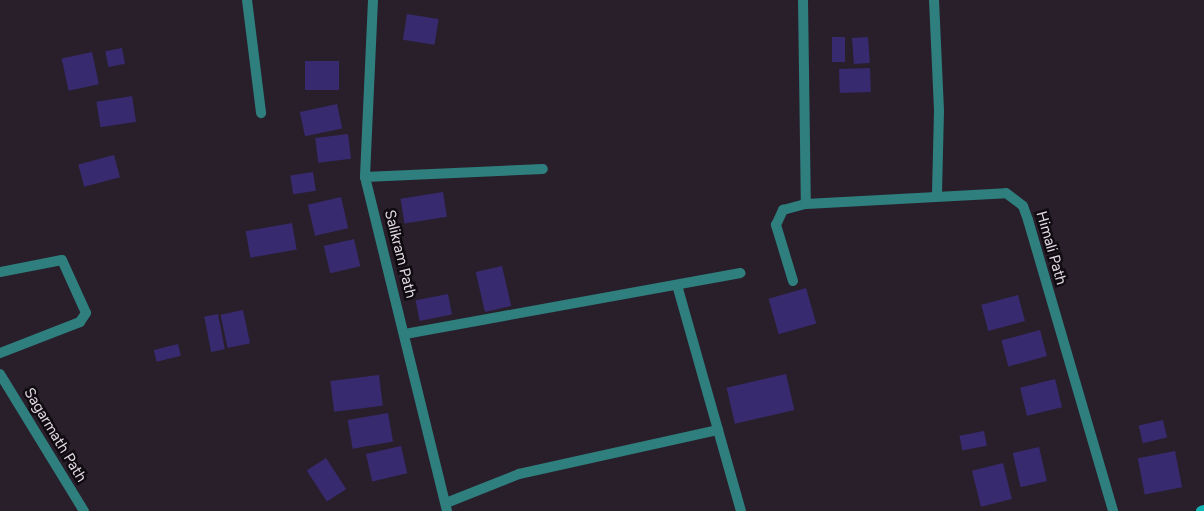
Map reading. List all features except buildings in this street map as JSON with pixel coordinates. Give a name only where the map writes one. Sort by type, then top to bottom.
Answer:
[{"type":"street","points":[[247,0],[261,113]]},
{"type":"street","name":"Salikram Path","points":[[373,0],[365,177],[446,507]]},
{"type":"street","points":[[803,0],[806,204]]},
{"type":"street","points":[[934,0],[939,111],[937,194]]},
{"type":"street","points":[[365,177],[542,169]]},
{"type":"street","name":"Himali Path","points":[[793,280],[776,225],[784,210],[806,204],[937,194],[1006,193],[1023,206],[1113,511]]},
{"type":"street","points":[[0,272],[62,260],[86,313],[80,322],[0,353]]},
{"type":"street","points":[[405,334],[740,273]]},
{"type":"street","points":[[677,285],[741,511]]},
{"type":"street","name":"Sagarmath Path","points":[[0,374],[84,511]]},
{"type":"street","points":[[446,507],[519,474],[718,430]]}]
